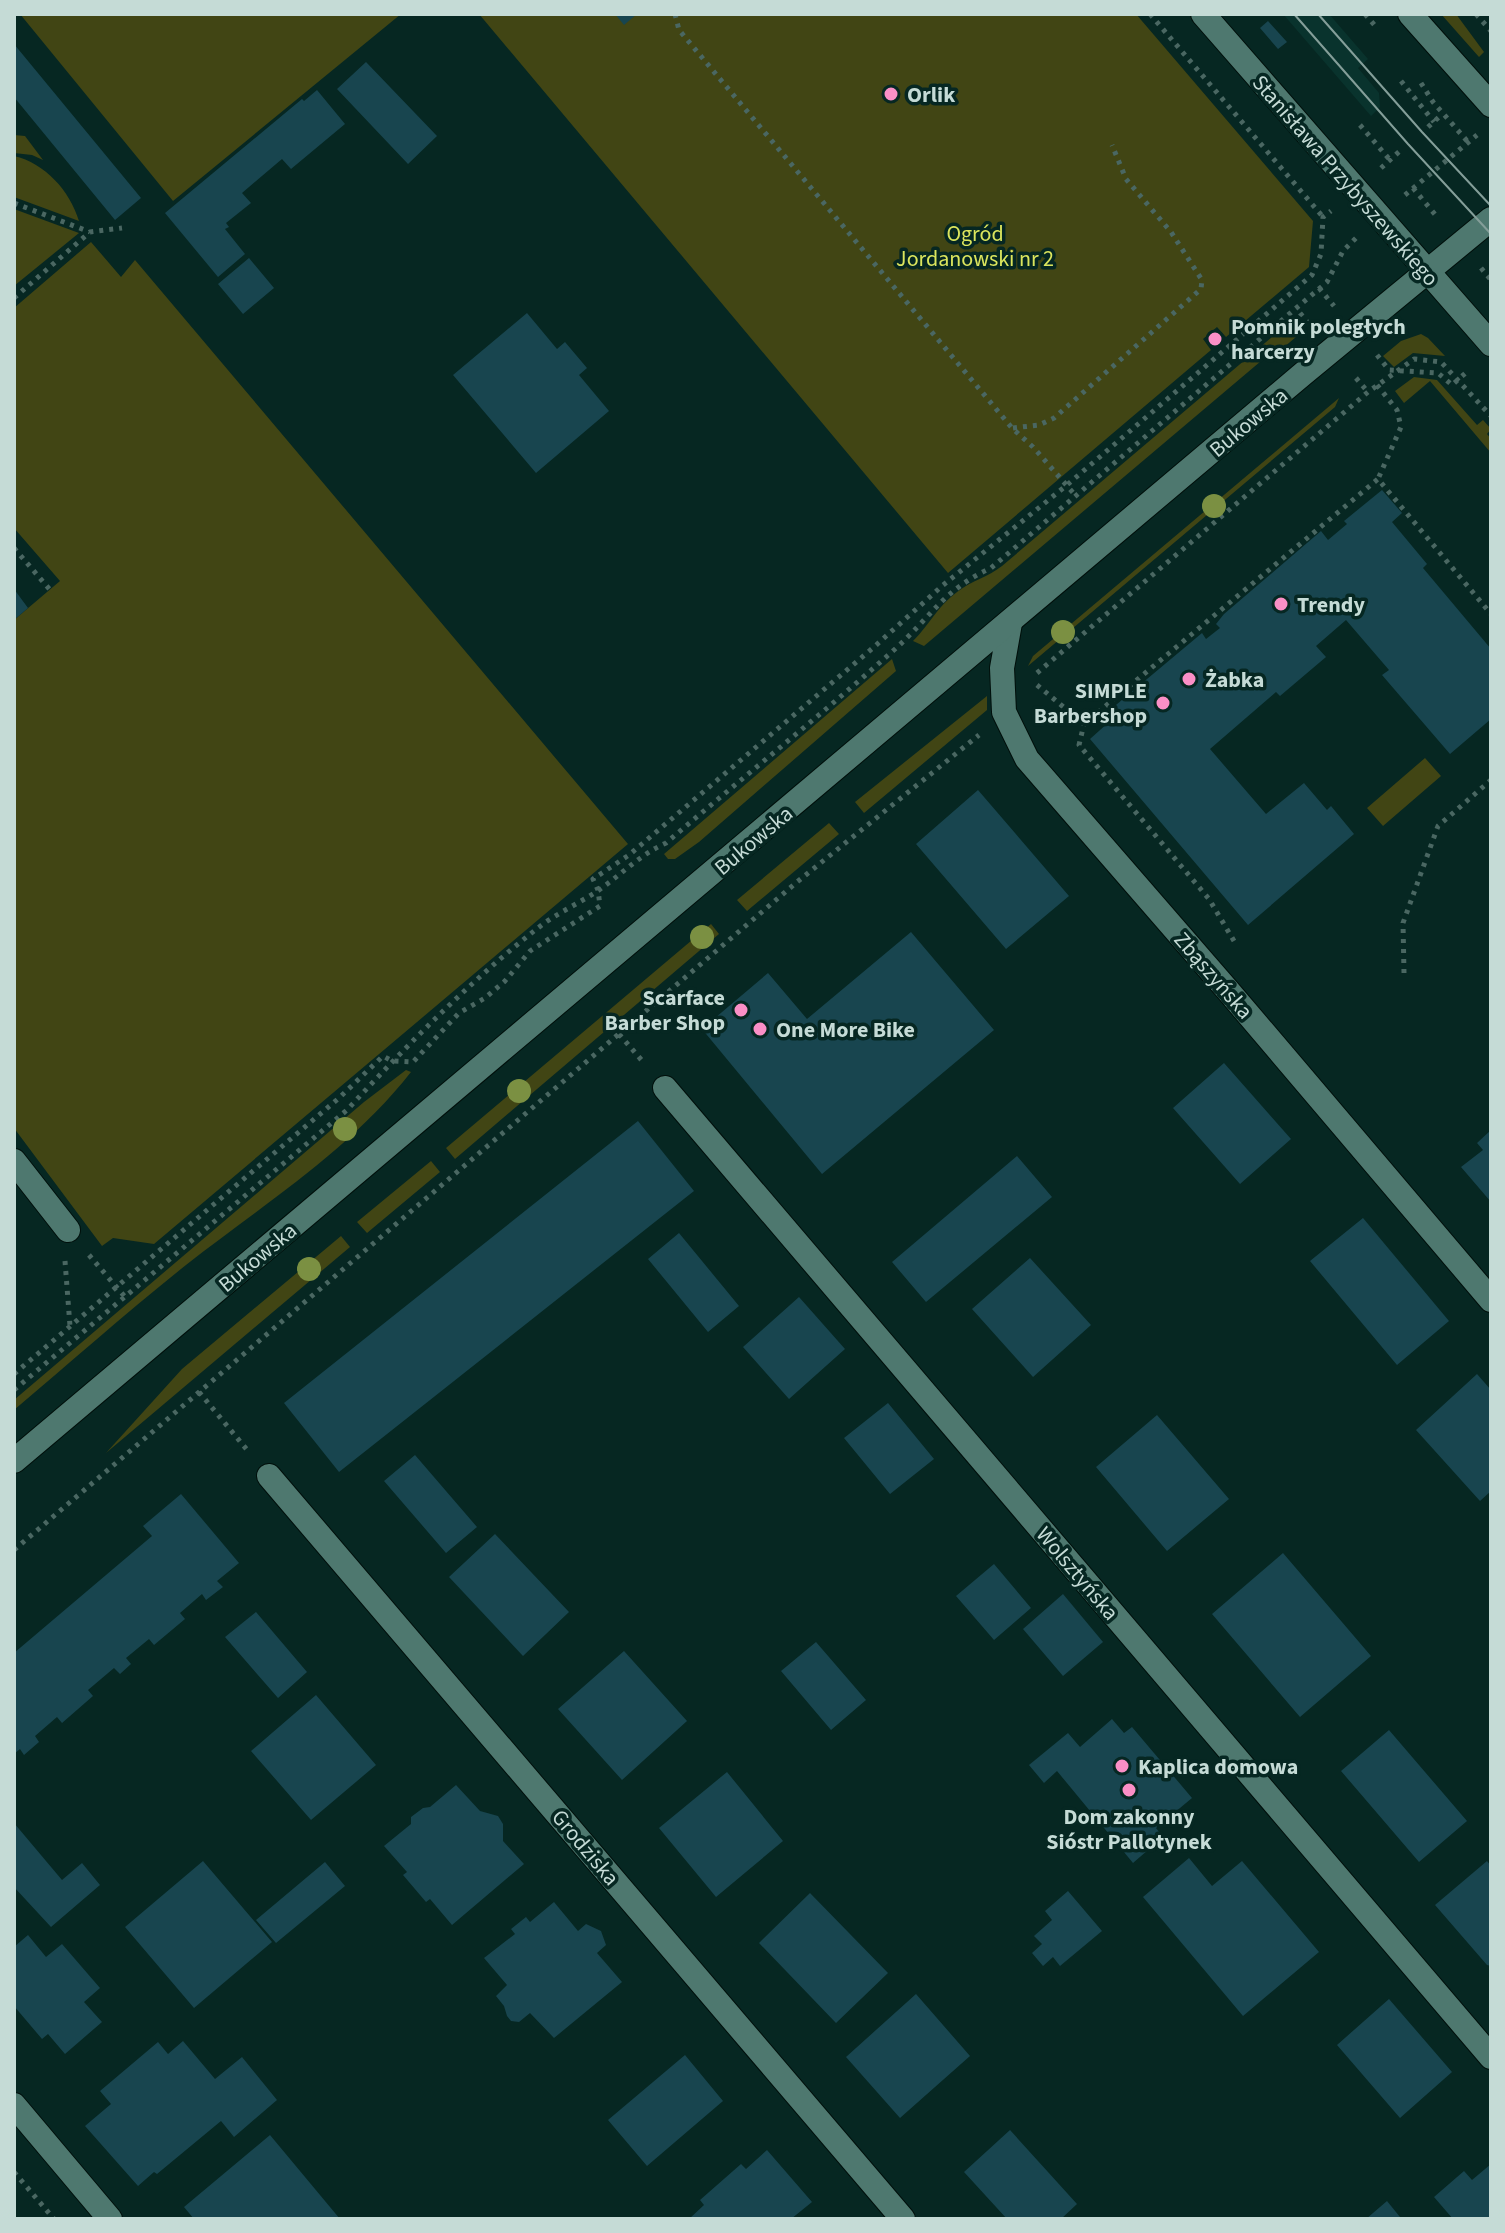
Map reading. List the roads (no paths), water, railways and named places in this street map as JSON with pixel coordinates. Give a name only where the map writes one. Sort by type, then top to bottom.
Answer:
[{"type":"street","name":"Stanisława Przybyszewskiego","points":[[1203,14],[1491,344]]},
{"type":"street","points":[[1410,14],[1491,105]]},
{"type":"street","name":"Bukowska","points":[[14,1461],[1304,373],[1491,219]]},
{"type":"street","name":"Zbąszyńska","points":[[1010,623],[1002,668],[1004,712],[1023,752],[1040,776],[1231,994],[1491,1300]]},
{"type":"street","name":"Wolsztyńska","points":[[665,1088],[1491,2057]]},
{"type":"street","points":[[14,1161],[68,1230]]},
{"type":"street","name":"Grodziska","points":[[269,1476],[903,2219]]},
{"type":"street","points":[[14,2105],[110,2219]]},
{"type":"tram line","points":[[1294,14],[1491,234]]},
{"type":"tram line","points":[[1318,14],[1491,206]]},
{"type":"place","name":"Orlik","points":[[891,94]]},
{"type":"place","name":"Pomnik poległych harcerzy","points":[[1215,339]]},
{"type":"place","name":"Trendy","points":[[1281,604]]},
{"type":"place","name":"Żabka","points":[[1189,679]]},
{"type":"place","name":"SIMPLE Barbershop","points":[[1163,703]]},
{"type":"place","name":"Scarface Barber Shop","points":[[741,1010]]},
{"type":"place","name":"One More Bike","points":[[760,1029]]},
{"type":"place","name":"Kaplica domowa","points":[[1122,1766]]},
{"type":"place","name":"Dom zakonny Sióstr Pallotynek","points":[[1129,1790]]},
{"type":"park label","name":"Ogród Jordanowski nr 2","points":[[975,246]]}]
